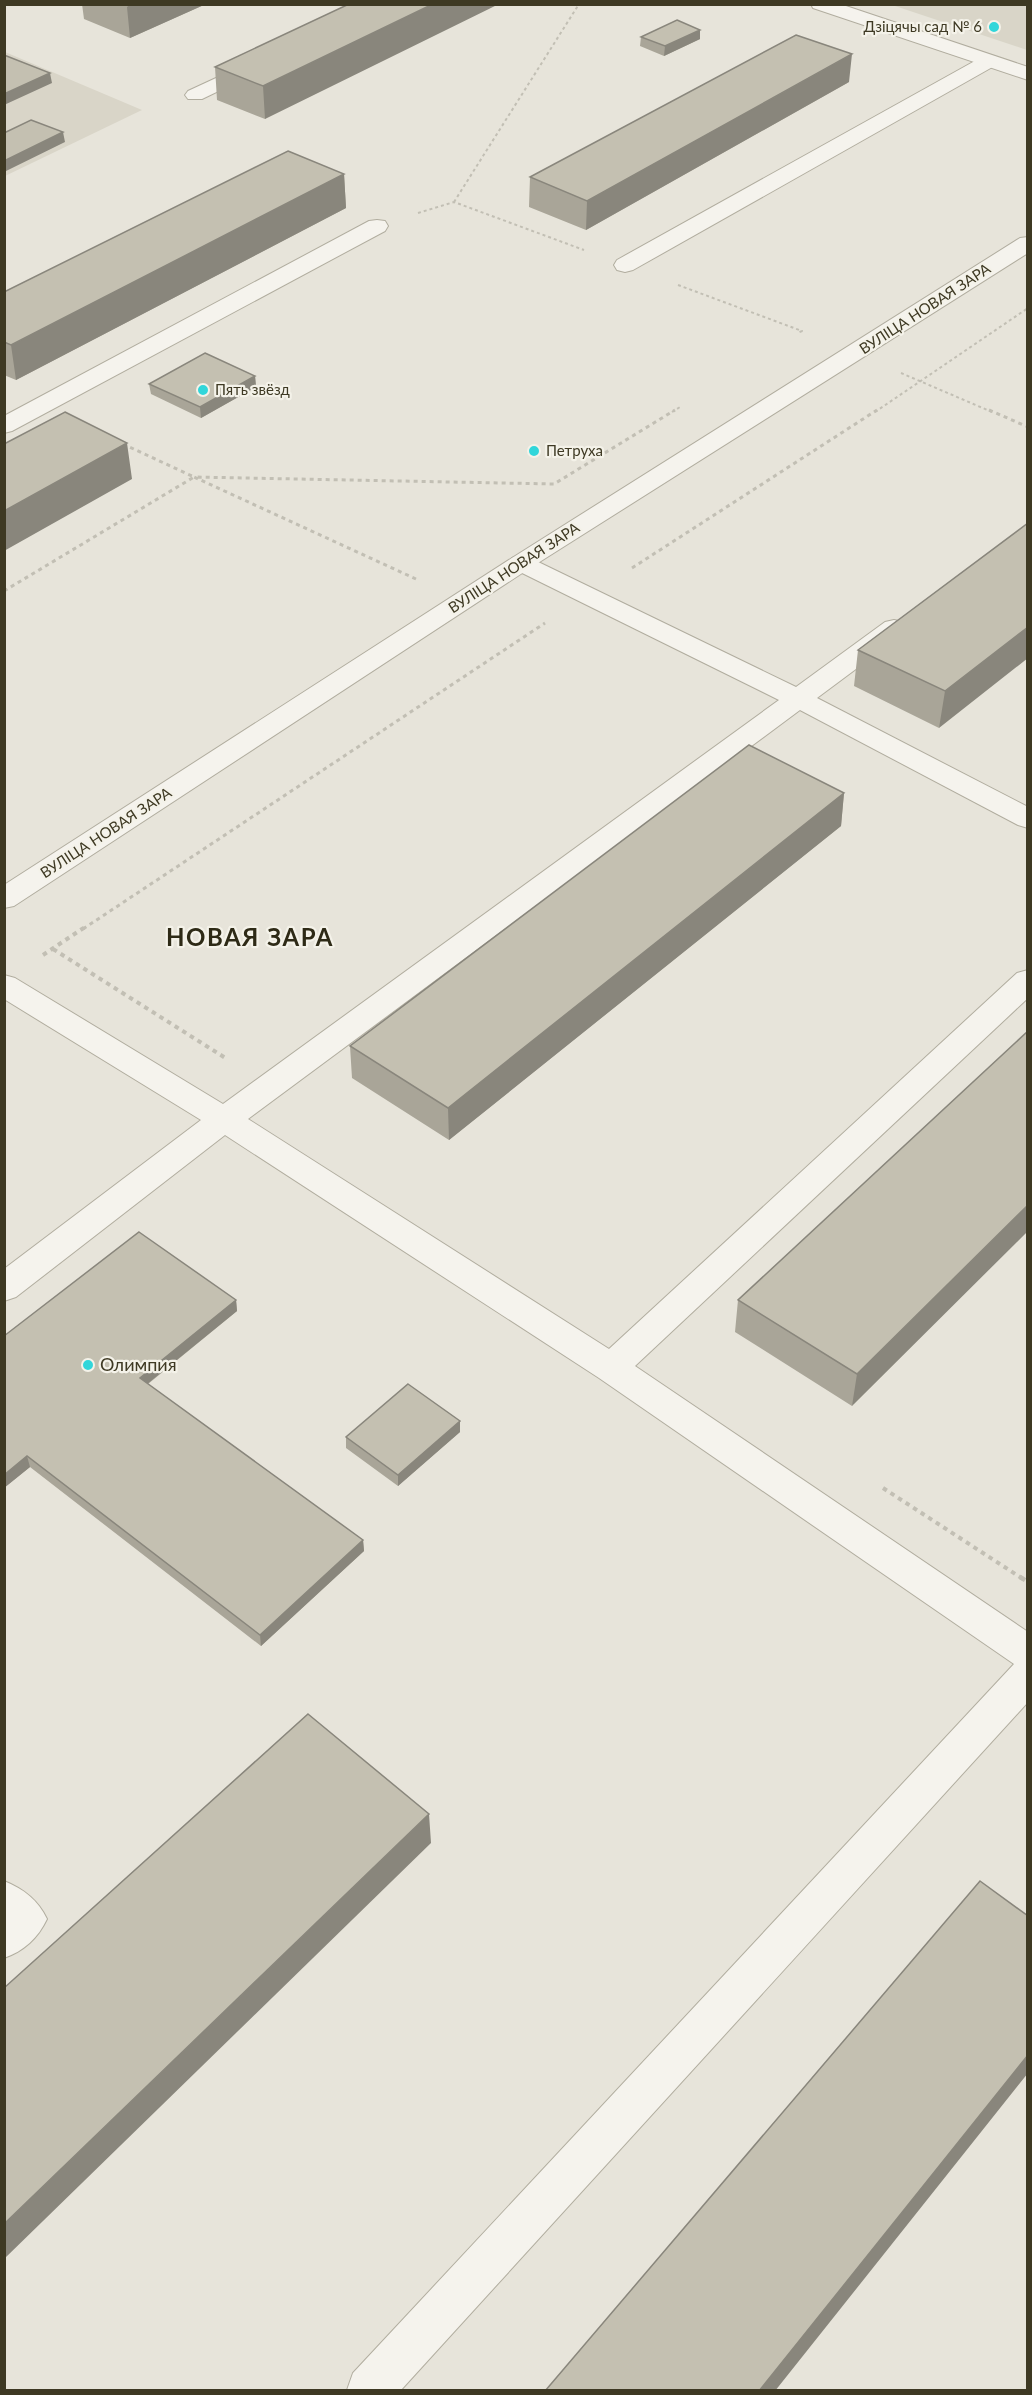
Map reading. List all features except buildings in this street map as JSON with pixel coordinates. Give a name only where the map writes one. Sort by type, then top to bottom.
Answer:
[{"type":"street","points":[[820,4],[1028,74]]},
{"type":"street","points":[[195,95],[268,60]]},
{"type":"street","points":[[625,265],[989,61]]},
{"type":"street","points":[[4,426],[377,226]]},
{"type":"street","name":"ВУЛІЦА НОВАЯ ЗАРА","points":[[4,899],[521,562],[855,354],[1028,243]]},
{"type":"street","points":[[521,562],[1024,814]]},
{"type":"street","points":[[4,1288],[224,1119],[290,1073],[796,698],[912,615]]},
{"type":"street","points":[[611,1368],[1028,980]]},
{"type":"street","points":[[4,985],[224,1119],[611,1368],[1028,1653]]},
{"type":"street","points":[[370,2391],[1028,1675]]},
{"type":"street","points":[[4,1900],[26,1919],[4,1939]]},
{"type":"path","points":[[454,202],[579,4]]},
{"type":"path","points":[[377,226],[454,202],[802,331],[793,337]]},
{"type":"path","points":[[33,961],[588,594],[657,553],[1028,309]]},
{"type":"path","points":[[855,354],[1028,427]]},
{"type":"path","points":[[4,591],[194,477],[554,484],[687,403]]},
{"type":"path","points":[[123,444],[464,600]]},
{"type":"shaded area","name":"Дзіцячы сад № 6","points":[[892,5],[1027,5],[1027,50]]},
{"type":"shaded area","points":[[5,52],[142,110],[5,176]]},
{"type":"place","name":"Дзіцячы сад № 6","points":[[994,27]]},
{"type":"place","name":"Пять звёзд","points":[[203,390]]},
{"type":"place","name":"Петруха","points":[[534,451]]},
{"type":"place","name":"Олимпия","points":[[88,1365]]},
{"type":"district","name":"НОВАЯ ЗАРА","points":[[250,938]]}]
